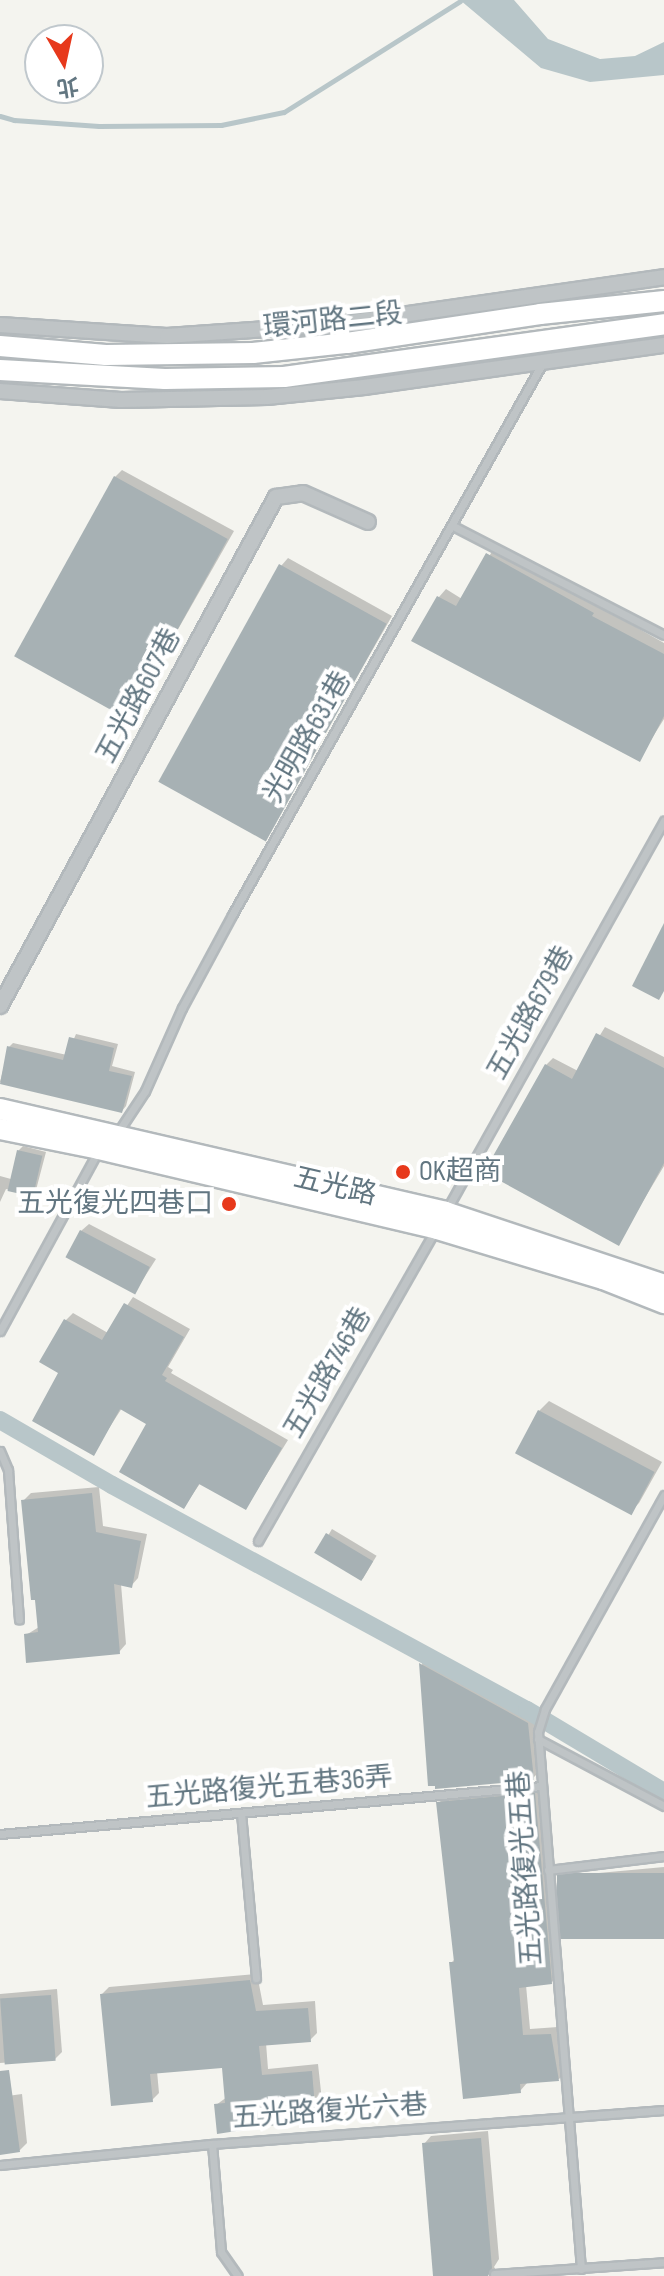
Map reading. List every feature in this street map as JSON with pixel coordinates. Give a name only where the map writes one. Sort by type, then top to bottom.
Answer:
[{"type":"main road","name":"環河路二段","points":[[0,346],[39,352],[106,355],[253,353],[664,301]]},
{"type":"main road","name":"環河路二段","points":[[0,370],[165,379],[268,378],[664,324]]},
{"type":"main road","name":"五光路","points":[[0,1109],[116,1135],[441,1220],[664,1285]]},
{"type":"main road","name":"五光路","points":[[0,1129],[441,1220],[664,1303]]},
{"type":"street","name":"環河路二段","points":[[0,325],[167,336],[339,324],[664,277]]},
{"type":"street","points":[[0,391],[121,400],[267,397],[542,364],[664,345]]},
{"type":"street","name":"五光路607巷","points":[[0,1006],[276,497],[303,493],[368,522]]},
{"type":"lane","name":"光明路631巷","points":[[99,1149],[116,1135],[145,1091],[182,1008],[232,915],[542,364]]},
{"type":"lane","points":[[453,526],[664,635]]},
{"type":"lane","name":"五光路679巷","points":[[441,1220],[664,820]]},
{"type":"lane","points":[[0,1331],[99,1149]]},
{"type":"lane","name":"五光路746巷","points":[[258,1541],[426,1241],[441,1220]]},
{"type":"lane","points":[[0,1451],[8,1470],[19,1620]]},
{"type":"lane","name":"五光路復光五巷","points":[[581,2269],[538,1736],[545,1709],[664,1495]]},
{"type":"lane","points":[[538,1736],[664,1806]]},
{"type":"lane","name":"五光路復光五巷36弄","points":[[0,1834],[542,1786]]},
{"type":"lane","points":[[241,1813],[256,1978]]},
{"type":"lane","points":[[548,1870],[664,1856]]},
{"type":"lane","name":"五光路復光六巷","points":[[0,2165],[212,2144],[664,2110]]},
{"type":"lane","points":[[212,2144],[221,2252],[238,2276]]},
{"type":"lane","points":[[494,2274],[664,2262]]},
{"type":"shaded area","points":[[460,0],[514,0],[548,39],[600,59],[635,56],[664,42],[664,75],[590,82],[541,68]]},
{"type":"building","points":[[114,476],[228,539],[128,719],[14,656]]},
{"type":"building","points":[[486,553],[594,613],[592,616],[664,654],[664,716],[640,762],[411,641],[437,596],[456,606]]},
{"type":"building","points":[[279,564],[387,624],[266,841],[158,782]]},
{"type":"building","points":[[664,923],[664,991],[659,1000],[632,986]]},
{"type":"building","points":[[596,1033],[664,1068],[664,1163],[619,1246],[484,1172],[545,1064],[572,1079]]},
{"type":"building","points":[[69,1037],[114,1048],[109,1071],[132,1076],[122,1113],[0,1084],[7,1046],[63,1060]]},
{"type":"building","points":[[17,1150],[42,1156],[33,1197],[8,1191]]},
{"type":"building","points":[[80,1230],[150,1267],[135,1294],[65,1257]]},
{"type":"building","points":[[124,1303],[184,1337],[162,1375],[167,1378],[165,1381],[282,1448],[246,1510],[199,1484],[184,1509],[119,1472],[146,1424],[120,1409],[94,1456],[32,1421],[58,1373],[39,1362],[64,1319],[102,1340]]},
{"type":"building","points":[[538,1410],[655,1472],[632,1515],[515,1453]]},
{"type":"building","points":[[92,1493],[96,1532],[141,1541],[132,1588],[114,1584],[120,1654],[26,1663],[24,1634],[38,1632],[35,1600],[31,1600],[21,1500]]},
{"type":"building","points":[[326,1533],[373,1561],[361,1581],[314,1553]]},
{"type":"building","points":[[419,1663],[528,1723],[534,1780],[435,1789],[435,1786],[428,1786]]},
{"type":"building","points":[[535,1793],[552,1984],[519,1988],[523,2035],[551,2034],[559,2081],[520,2084],[521,2093],[463,2099],[449,1962],[454,1962],[436,1802]]},
{"type":"building","points":[[557,1873],[664,1873],[664,1939],[557,1939]]},
{"type":"building","points":[[250,1980],[256,2011],[308,2008],[311,2042],[259,2046],[262,2075],[312,2071],[316,2119],[217,2134],[214,2104],[225,2103],[222,2068],[150,2074],[153,2102],[111,2106],[100,1994]]},
{"type":"building","points":[[51,1995],[56,2061],[5,2064],[0,1999]]},
{"type":"building","points":[[9,2070],[20,2152],[0,2155],[0,2071]]},
{"type":"building","points":[[481,2138],[492,2268],[488,2276],[433,2276],[422,2143]]},
{"type":"waterway","points":[[0,116],[14,120],[99,126],[221,125],[284,112],[460,1]]},
{"type":"waterway","points":[[0,1420],[112,1485],[527,1710],[664,1792]]},
{"type":"place","name":"OK超商","points":[[403,1172]]},
{"type":"place","name":"五光復光四巷口","points":[[229,1204]]}]
